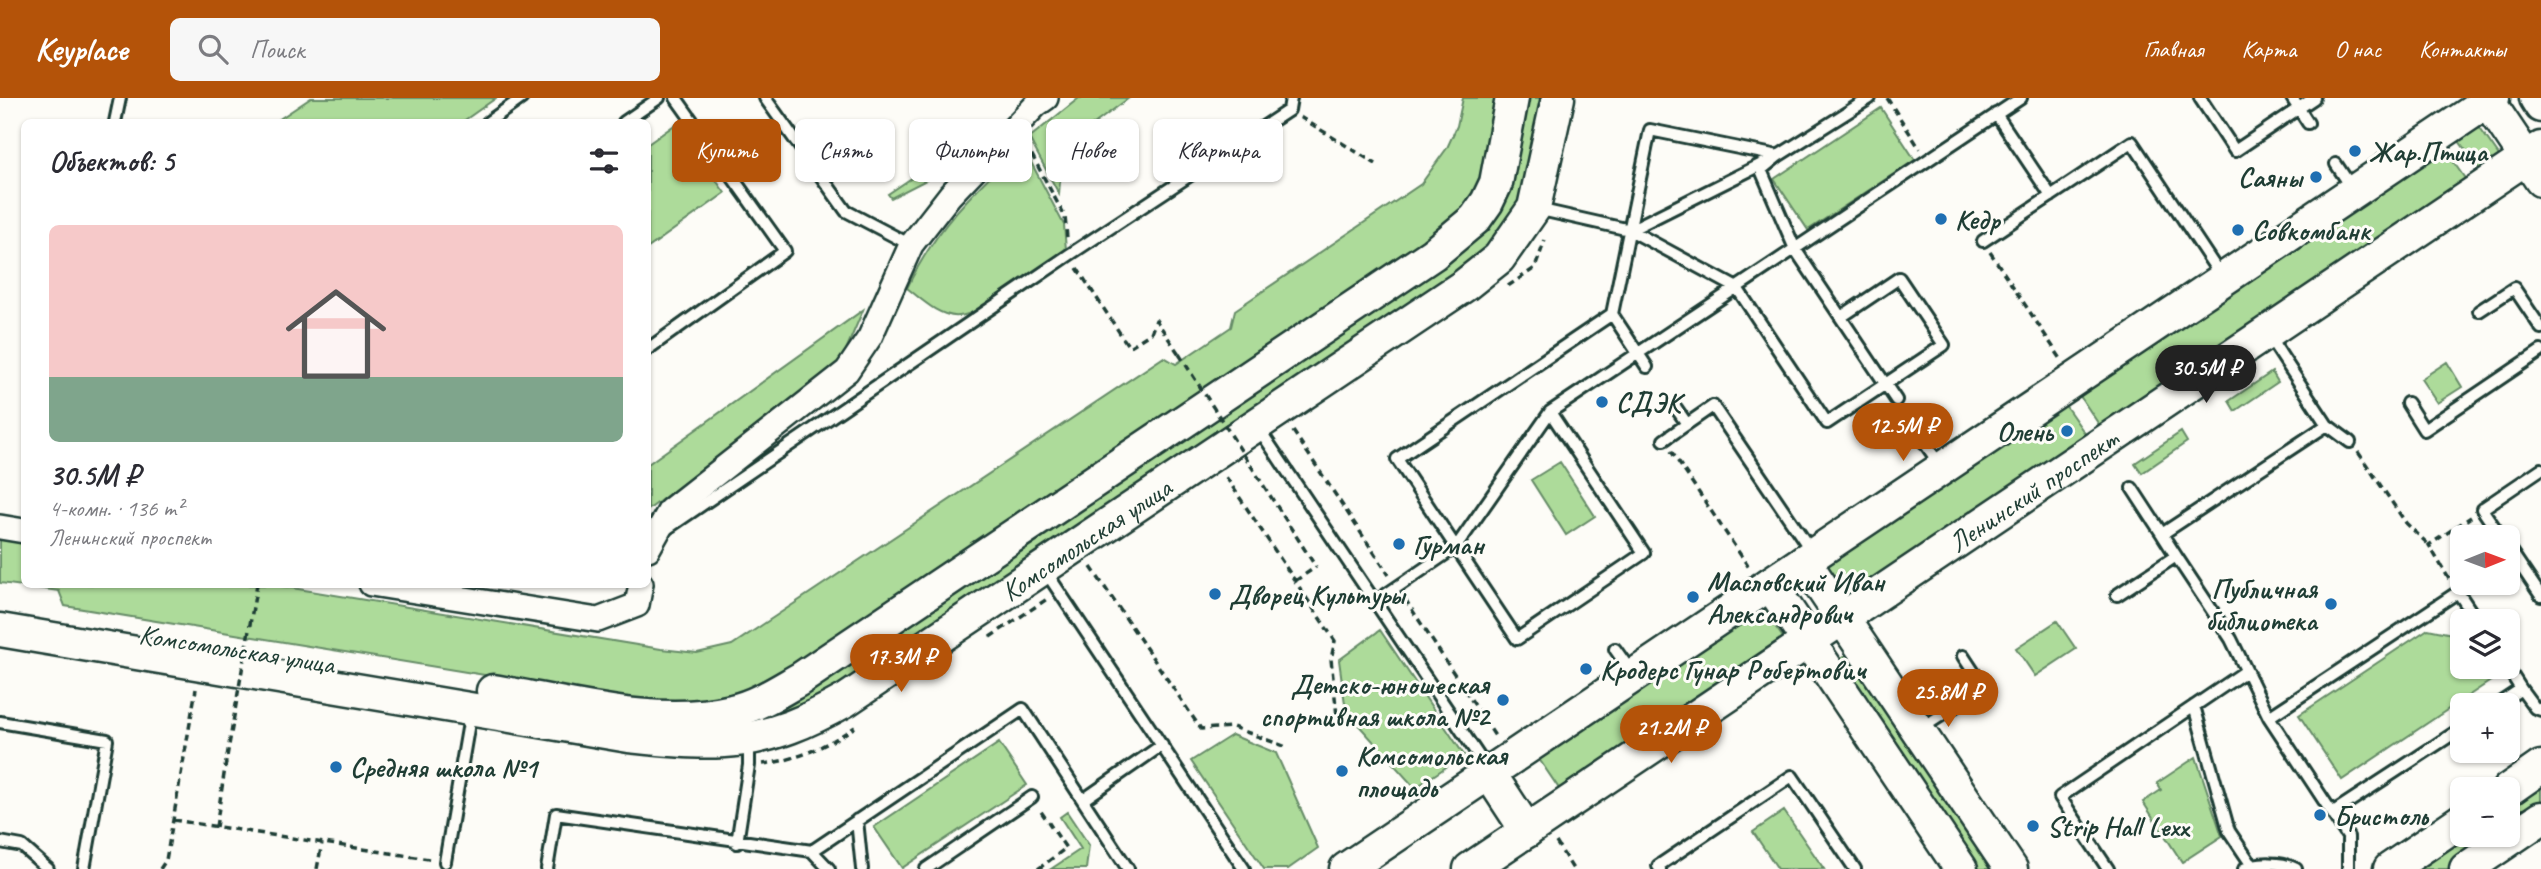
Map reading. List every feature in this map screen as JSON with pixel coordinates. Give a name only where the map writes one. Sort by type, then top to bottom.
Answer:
[{"type":"street","name":"Комсомольская улица","points":[[0,630],[473,698],[669,716],[735,711],[790,685],[1443,245],[1475,219],[1496,183],[1512,98]]},
{"type":"street","name":"Комсомольская улица","points":[[0,610],[473,698],[629,736],[749,753],[846,700],[1050,579],[1264,435],[1499,258],[1545,210],[1558,98]]},
{"type":"street","points":[[2536,98],[2541,106]]},
{"type":"street","points":[[1346,869],[1634,675],[1761,578],[1809,558],[2489,99],[2536,162]]},
{"type":"street","points":[[651,542],[670,510],[847,372],[870,337],[911,245],[950,195],[1038,100]]},
{"type":"street","name":"Ленинский проспект","points":[[1470,869],[2267,333],[2536,162]]},
{"type":"street","points":[[0,527],[21,530]]},
{"type":"street","points":[[1809,558],[1842,618],[2011,869]]},
{"type":"street","points":[[1761,578],[1808,641],[1952,864]]},
{"type":"street","points":[[396,588],[598,620],[637,605],[640,588]]},
{"type":"street","points":[[2520,782],[2541,767]]},
{"type":"street","points":[[1489,773],[1527,831]]},
{"type":"street","points":[[2520,828],[2541,818]]},
{"type":"street","points":[[2390,869],[2450,828]]},
{"type":"street","points":[[2466,869],[2486,847]]},
{"type":"lane","points":[[116,119],[120,98]]},
{"type":"lane","points":[[492,119],[522,98]]},
{"type":"lane","points":[[628,119],[659,98]]},
{"type":"lane","points":[[651,347],[785,251],[676,98]]},
{"type":"lane","points":[[765,98],[846,211],[911,245]]},
{"type":"lane","points":[[651,544],[1069,254],[1289,110],[1292,98]]},
{"type":"lane","points":[[1630,230],[1778,156],[1870,98]]},
{"type":"lane","points":[[1375,602],[1456,547],[1550,412],[2021,98]]},
{"type":"lane","points":[[2200,98],[2235,151],[2314,98]]},
{"type":"lane","points":[[2292,98],[2308,122]]},
{"type":"lane","points":[[1996,114],[2051,196]]},
{"type":"lane","points":[[1550,412],[1644,553],[1517,639],[1397,458],[1612,314],[1650,130],[1778,156]]},
{"type":"lane","points":[[1983,241],[2132,142],[2223,279]]},
{"type":"lane","points":[[1778,156],[1761,170],[1795,249],[1896,400]]},
{"type":"lane","points":[[2336,164],[2354,191]]},
{"type":"lane","points":[[1545,210],[1630,230],[1737,288],[1827,423],[1944,345],[1899,278],[1841,317]]},
{"type":"lane","points":[[2479,311],[2514,288],[2538,315],[2541,328]]},
{"type":"lane","points":[[1612,314],[1647,367]]},
{"type":"lane","points":[[2267,333],[2327,425],[2350,442]]},
{"type":"lane","points":[[2407,403],[2424,430],[2541,351]]},
{"type":"lane","points":[[1664,440],[1713,406],[1809,558]]},
{"type":"lane","points":[[1676,408],[1688,424]]},
{"type":"lane","points":[[2162,534],[2327,425]]},
{"type":"lane","points":[[1264,435],[1489,773]]},
{"type":"lane","points":[[1924,442],[1942,468]]},
{"type":"lane","points":[[2493,525],[2482,509],[2541,469]]},
{"type":"lane","points":[[2132,488],[2231,639],[2269,717],[2348,837],[2348,869]]},
{"type":"lane","points":[[2117,595],[2176,556]]},
{"type":"lane","points":[[2520,565],[2541,596]]},
{"type":"lane","points":[[1050,579],[1244,869]]},
{"type":"lane","points":[[2269,717],[2453,595]]},
{"type":"lane","points":[[1578,597],[1586,608]]},
{"type":"lane","points":[[1615,649],[1634,675]]},
{"type":"lane","points":[[1918,731],[1984,688],[1963,656]]},
{"type":"lane","points":[[2108,869],[2060,797],[2246,671]]},
{"type":"lane","points":[[2515,679],[2535,708],[2541,710]]},
{"type":"lane","points":[[2515,693],[2521,689]]},
{"type":"lane","points":[[445,862],[473,698]]},
{"type":"lane","points":[[2194,706],[2229,831],[2248,867],[2289,865],[2296,869]]},
{"type":"lane","points":[[812,851],[1023,709],[1128,869]]},
{"type":"lane","points":[[0,722],[107,740],[84,869]]},
{"type":"lane","points":[[2332,813],[2450,736]]},
{"type":"lane","points":[[1083,800],[1162,745]]},
{"type":"lane","points":[[737,843],[749,753]]},
{"type":"lane","points":[[1660,869],[1658,866],[1792,776],[1855,869]]},
{"type":"lane","points":[[926,869],[1032,797]]},
{"type":"lane","points":[[547,869],[556,814],[737,843],[812,851],[829,869]]},
{"type":"lane","points":[[857,820],[862,869]]},
{"type":"lane","points":[[0,842],[23,846],[48,869]]},
{"type":"lane","points":[[32,869],[34,857]]},
{"type":"path","points":[[1887,98],[1927,160]]},
{"type":"path","points":[[1289,110],[1376,163]]},
{"type":"path","points":[[1032,155],[1065,217]]},
{"type":"path","points":[[1500,291],[1535,268],[1545,210]]},
{"type":"path","points":[[1983,241],[2064,363]]},
{"type":"path","points":[[1069,254],[1129,347],[1151,333],[1156,320],[1316,567],[1295,581]]},
{"type":"path","points":[[1214,484],[1226,477],[1264,435],[1304,424]]},
{"type":"path","points":[[1664,440],[1761,578]]},
{"type":"path","points":[[2350,442],[2406,523],[2429,545],[2450,579]]},
{"type":"path","points":[[1226,477],[1335,641],[1331,659],[1337,716]]},
{"type":"path","points":[[2429,545],[2482,509]]},
{"type":"path","points":[[989,637],[1050,579],[1091,568],[1103,560]]},
{"type":"path","points":[[1091,568],[1200,729],[1233,727],[1286,747]]},
{"type":"path","points":[[216,827],[256,588]]},
{"type":"path","points":[[160,869],[166,860],[198,676]]},
{"type":"path","points":[[238,683],[252,685]]},
{"type":"path","points":[[749,753],[789,761],[828,744],[863,721]]},
{"type":"path","points":[[1032,797],[1066,848],[1038,869]]},
{"type":"path","points":[[173,820],[445,862]]},
{"type":"path","points":[[1556,842],[1573,869]]},
{"type":"path","points":[[317,869],[322,844]]},
{"type":"green space","points":[[311,98],[496,98],[466,119],[280,119]]},
{"type":"green space","points":[[1079,98],[1129,98],[1101,119],[1053,119]]},
{"type":"green space","points":[[1463,98],[1498,98],[1477,190],[1450,226],[780,677],[720,701],[655,703],[65,606],[59,591],[37,588],[292,588],[661,649],[697,653],[732,645],[1164,357],[1176,364],[1231,327],[1235,310],[1421,184],[1447,148],[1457,126]]},
{"type":"green space","points":[[1526,98],[1545,98],[1521,206],[1490,251],[854,681],[764,724],[714,725],[1454,254]]},
{"type":"green space","points":[[1881,108],[1915,160],[1808,230],[1774,179]]},
{"type":"green space","points":[[1046,124],[1046,170],[1032,144],[1032,136]]},
{"type":"green space","points":[[672,127],[672,182],[717,182],[725,193],[651,246],[651,142]]},
{"type":"green space","points":[[2479,127],[2500,157],[2480,170],[2459,141]]},
{"type":"green space","points":[[2445,150],[2466,180],[2100,426],[2080,396]]},
{"type":"green space","points":[[1032,164],[1064,225],[1066,250],[983,307],[970,313],[952,316],[938,311],[907,288],[930,246],[984,182],[1032,182]]},
{"type":"green space","points":[[909,180],[909,182],[922,182],[891,198],[888,194]]},
{"type":"green space","points":[[1053,182],[1060,182],[1059,194]]},
{"type":"green space","points":[[863,310],[840,364],[651,508],[651,462]]},
{"type":"green space","points":[[2447,362],[2462,387],[2437,403],[2421,379]]},
{"type":"green space","points":[[2272,372],[2278,382],[2235,411],[2229,401]]},
{"type":"green space","points":[[2065,405],[2086,435],[1847,597],[1826,566]]},
{"type":"green space","points":[[2181,432],[2187,442],[2142,473],[2135,463]]},
{"type":"green space","points":[[1560,462],[1595,516],[1566,535],[1531,480]]},
{"type":"green space","points":[[0,539],[21,542],[21,586],[0,583]]},
{"type":"green space","points":[[1763,609],[1784,639],[1560,790],[1539,759]]},
{"type":"green space","points":[[2057,621],[2076,649],[2035,676],[2016,648]]},
{"type":"green space","points":[[2428,629],[2450,634],[2450,679],[2492,680],[2472,693],[2450,693],[2450,708],[2342,780],[2299,715]]},
{"type":"green space","points":[[1380,630],[1464,755],[1415,788],[1346,711],[1339,660]]},
{"type":"green space","points":[[1848,654],[1997,869],[1973,869],[1838,659]]},
{"type":"green space","points":[[1232,735],[1276,753],[1318,848],[1288,869],[1264,869],[1191,761]]},
{"type":"green space","points":[[999,743],[1027,785],[902,868],[874,827]]},
{"type":"green space","points":[[2196,757],[2222,836],[2182,862],[2143,802],[2161,790],[2157,783]]},
{"type":"green space","points":[[2541,778],[2541,807],[2520,820],[2520,793]]},
{"type":"green space","points":[[1784,811],[1824,869],[1778,869],[1753,832]]},
{"type":"green space","points":[[1067,812],[1089,845],[1086,869],[1051,869],[1081,849],[1060,817]]},
{"type":"green space","points":[[2450,843],[2450,847],[2471,847],[2469,855],[2449,869],[2406,869]]},
{"type":"place","name":"Жар.Птица","points":[[2355,151]]},
{"type":"place","name":"Саяны","points":[[2316,177]]},
{"type":"place","name":"Кедр","points":[[1941,219]]},
{"type":"place","name":"Совкомбанк","points":[[2238,230]]},
{"type":"place","name":"СДЭК","points":[[1602,402]]},
{"type":"place","name":"Олень","points":[[2067,431]]},
{"type":"place","name":"Гурман","points":[[1399,544]]},
{"type":"place","name":"Дворец Культуры","points":[[1215,594]]},
{"type":"place","name":"Масловский Иван Александрович","points":[[1693,597]]},
{"type":"place","name":"Публичная библиотека","points":[[2331,604]]},
{"type":"place","name":"Кродерс Гунар Робертович","points":[[1586,669]]},
{"type":"place","name":"Детско-юношеская спортивная школа №2","points":[[1503,700]]},
{"type":"place","name":"Средняя школа №1","points":[[336,767]]},
{"type":"place","name":"Комсомольская площадь","points":[[1342,771]]},
{"type":"place","name":"Бристоль","points":[[2320,815]]},
{"type":"place","name":"Strip Hall Lexx","points":[[2033,826]]}]
